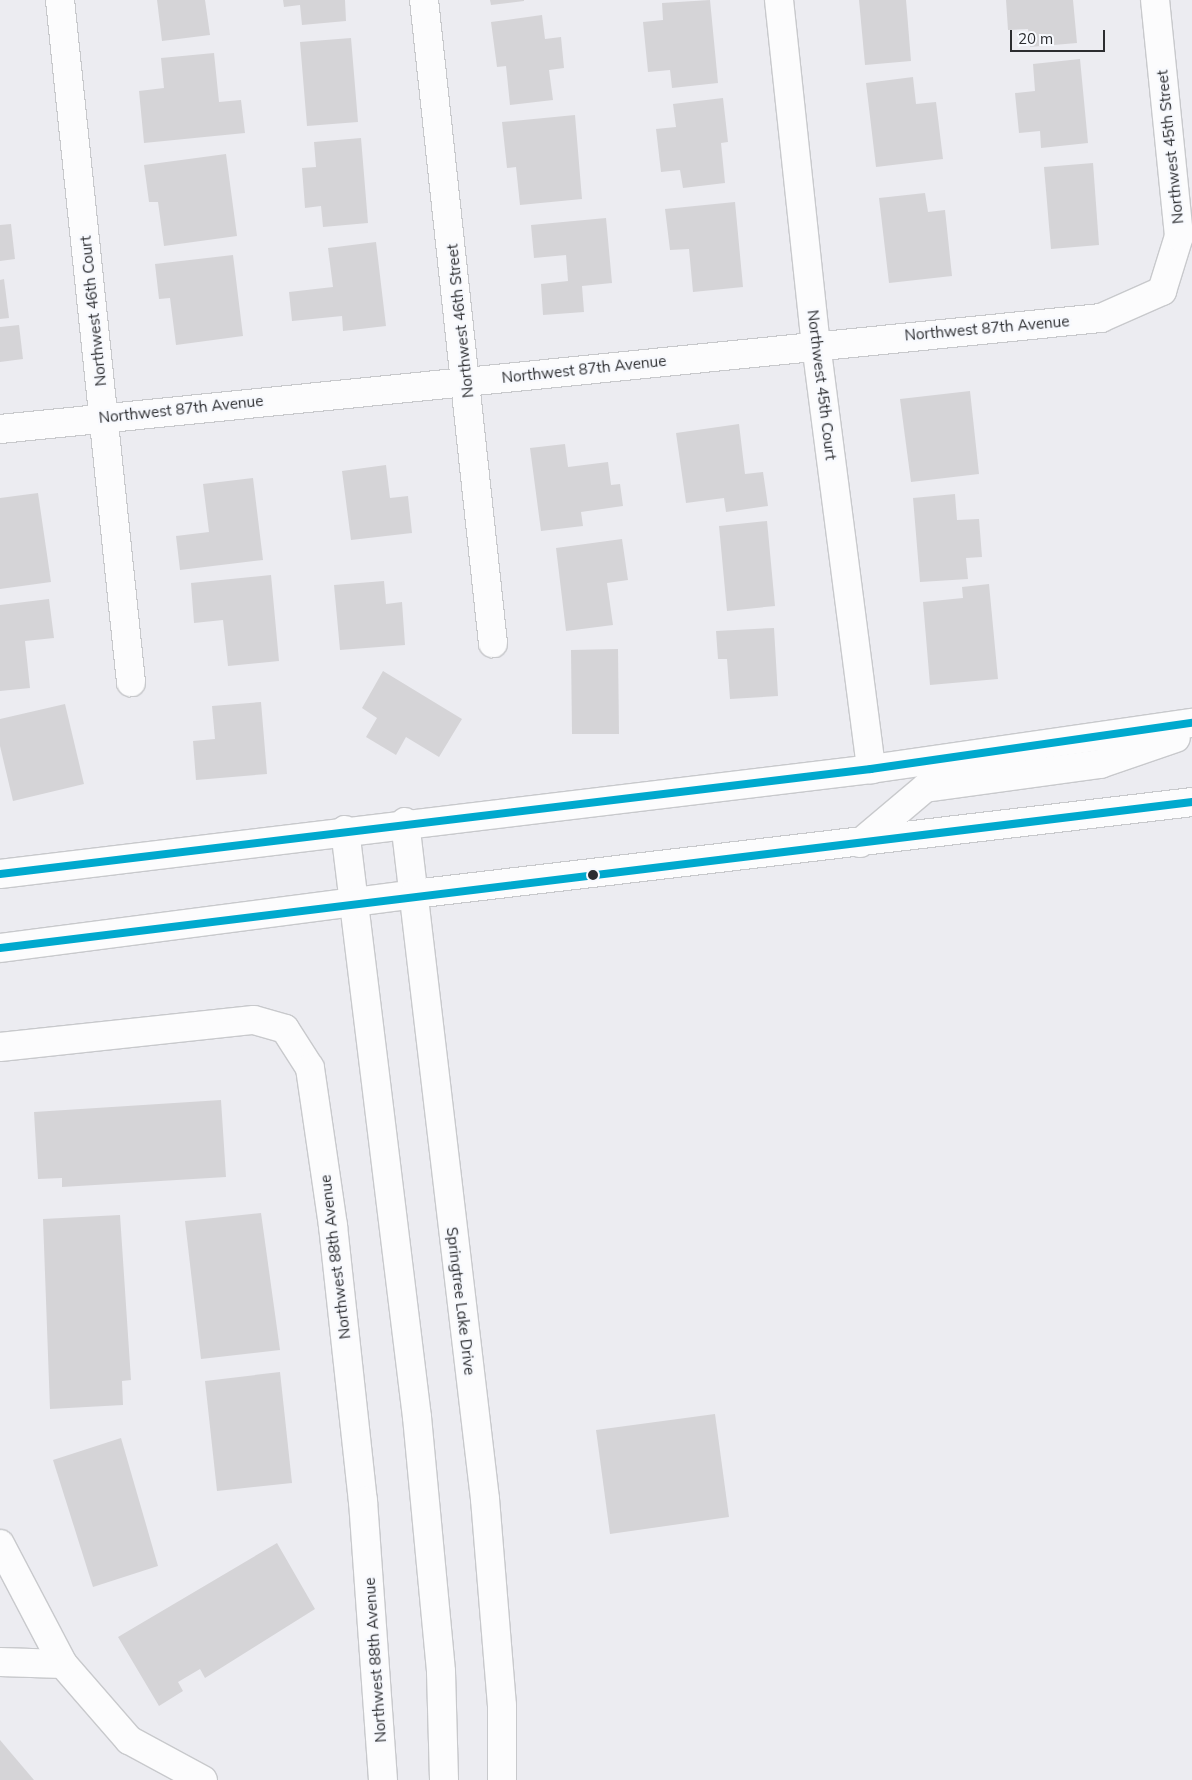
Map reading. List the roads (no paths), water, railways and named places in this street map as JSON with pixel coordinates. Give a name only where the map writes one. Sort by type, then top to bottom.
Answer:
[{"type":"street","name":"Northwest 46th Court","points":[[60,0],[131,682]]},
{"type":"street","name":"Northwest 46th Street","points":[[424,0],[467,381],[493,643]]},
{"type":"street","name":"Northwest 45th Court","points":[[779,0],[816,344],[872,769]]},
{"type":"street","name":"Northwest 45th Street","points":[[1155,0],[1179,236],[1162,291]]},
{"type":"street","name":"Northwest 87th Avenue","points":[[0,429],[816,344],[1101,318],[1162,291]]},
{"type":"street","points":[[0,874],[405,822],[872,769],[1192,723]]},
{"type":"street","points":[[860,843],[925,788],[1100,764],[1192,733]]},
{"type":"street","points":[[0,948],[414,894],[860,843],[1192,802]]},
{"type":"street","name":"Springtree Lake Drive","points":[[405,822],[486,1499],[502,1706],[502,1780]]},
{"type":"street","points":[[345,830],[352,902],[417,1418],[441,1672],[444,1780]]},
{"type":"street","name":"Northwest 88th Avenue","points":[[0,1047],[254,1020],[285,1028],[310,1068],[333,1226],[362,1491],[383,1780]]},
{"type":"street","points":[[0,1544],[63,1664],[129,1740],[203,1780]]},
{"type":"street","points":[[0,1662],[63,1664]]}]
